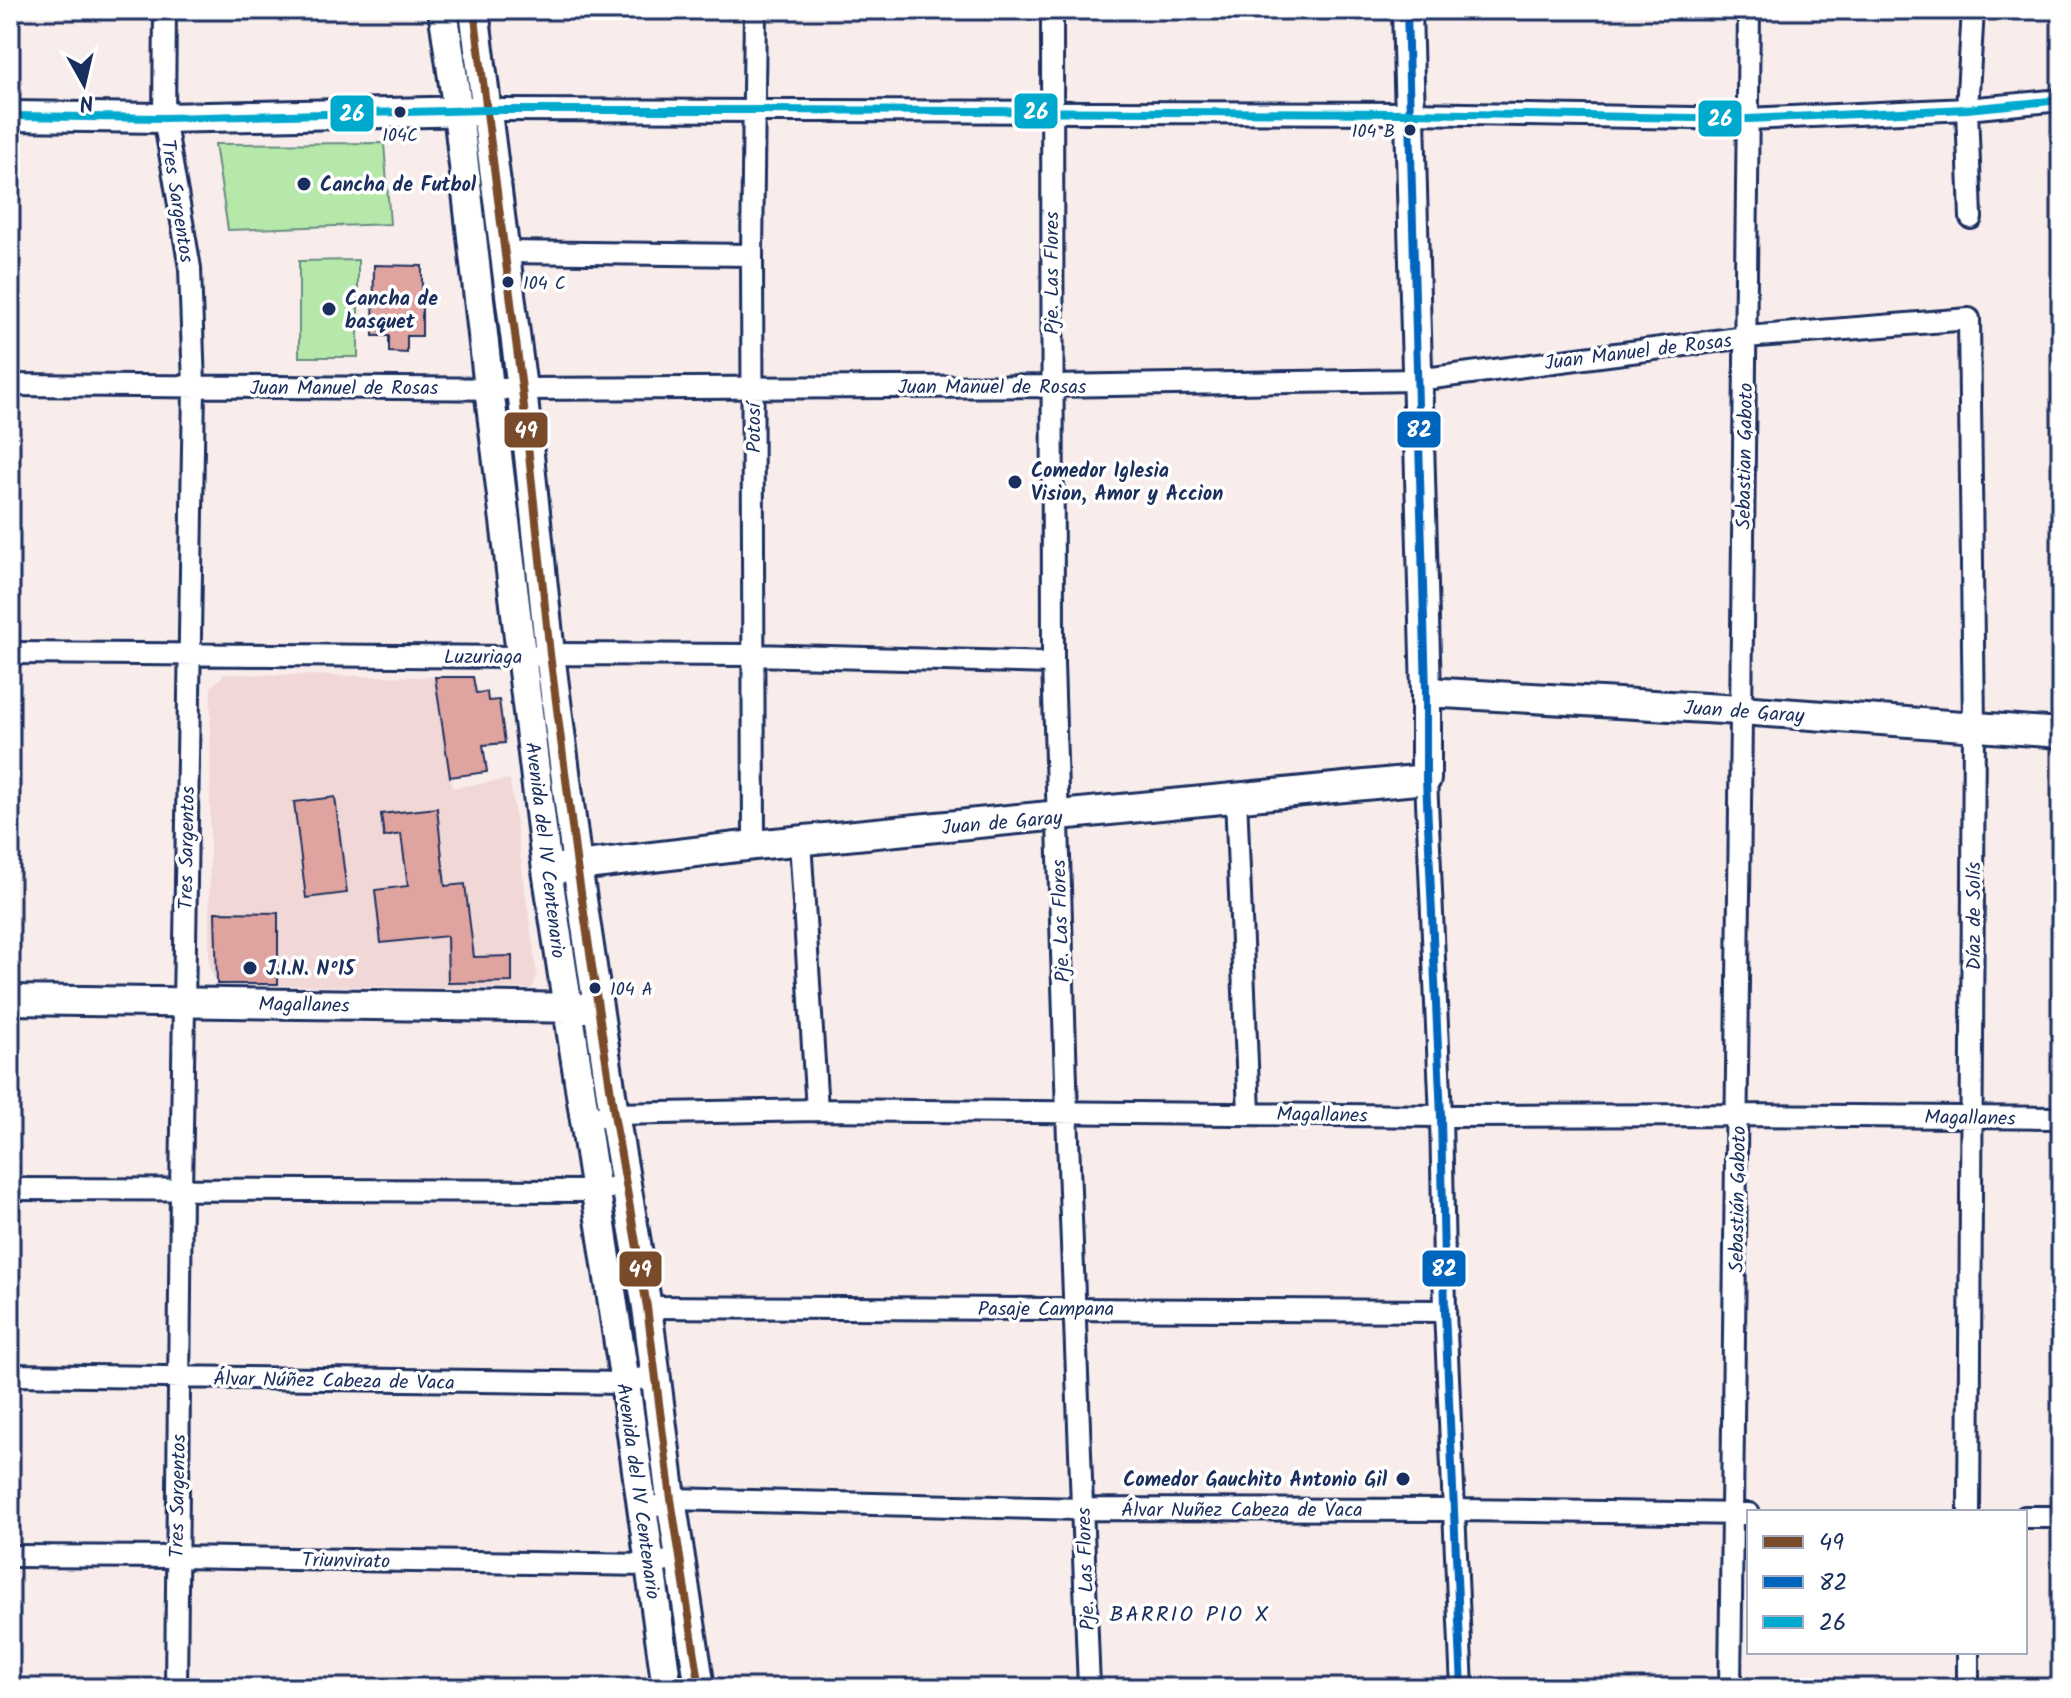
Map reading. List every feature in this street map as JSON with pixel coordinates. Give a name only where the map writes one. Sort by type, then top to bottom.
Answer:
[{"type":"main road","name":"Avenida del IV Centenario","points":[[443,10],[458,112],[489,388],[577,866],[647,1307],[671,1499],[700,1688]]},
{"type":"main road","name":"Avenida del IV Centenario","points":[[474,10],[522,389],[547,870],[625,1383],[667,1688]]},
{"type":"main road","points":[[1407,10],[1426,779]]},
{"type":"main road","points":[[10,116],[164,118],[486,110]]},
{"type":"main road","name":"Juan de Garay","points":[[1426,692],[2061,733]]},
{"type":"main road","name":"Juan de Garay","points":[[547,870],[754,845],[1426,779]]},
{"type":"main road","name":"Magallanes","points":[[10,1000],[598,1009]]},
{"type":"street","name":"Tres Sargentos","points":[[165,10],[164,118],[190,268],[194,387],[183,1002],[176,1688]]},
{"type":"street","name":"Potosí","points":[[754,845],[752,255],[755,10]]},
{"type":"street","name":"Pje. Las Flores","points":[[1052,10],[1053,663],[1089,1688]]},
{"type":"street","name":"Sebastian Gaboto","points":[[1740,710],[1749,10]]},
{"type":"street","points":[[1971,218],[1967,109],[1973,10]]},
{"type":"street","points":[[486,110],[1411,113],[1748,119],[1967,109],[2061,100]]},
{"type":"street","points":[[504,252],[752,255]]},
{"type":"street","name":"Juan Manuel de Rosas","points":[[10,385],[522,389],[1417,380],[1746,337],[1969,319]]},
{"type":"street","name":"Díaz de Solís","points":[[1969,319],[1974,727],[1969,1510]]},
{"type":"street","name":"Luzuriaga","points":[[10,653],[753,655],[1053,663]]},
{"type":"street","name":"Sebastián Gaboto","points":[[1730,1688],[1741,1514],[1738,1115],[1740,710]]},
{"type":"street","points":[[1426,779],[1462,1688]]},
{"type":"street","points":[[1236,797],[1249,1113]]},
{"type":"street","points":[[800,841],[817,1110]]},
{"type":"street","name":"Magallanes","points":[[584,1119],[614,1114],[817,1110],[2061,1118]]},
{"type":"street","points":[[10,1189],[595,1191],[626,1185]]},
{"type":"street","name":"Pasaje Campana","points":[[647,1307],[1445,1311]]},
{"type":"street","name":"Álvar Núñez Cabeza de Vaca","points":[[10,1375],[625,1383],[657,1374]]},
{"type":"street","name":"Álvar Nuñez Cabeza de Vaca","points":[[642,1514],[671,1499],[1083,1509],[1741,1514]]},
{"type":"street","points":[[2027,1517],[2061,1517]]},
{"type":"street","name":"Triunvirato","points":[[10,1556],[649,1565],[681,1558]]},
{"type":"street","points":[[1968,1654],[1968,1688]]},
{"type":"shaded area","points":[[224,674],[435,677],[452,788],[510,779],[537,976],[532,989],[217,984],[209,966],[211,687]]},
{"type":"green space","name":"Cancha de Futbol","points":[[384,143],[390,224],[228,230],[215,144]]},
{"type":"green space","name":"Cancha de basquet","points":[[358,260],[358,357],[299,357],[299,261]]},
{"type":"building","points":[[374,265],[422,266],[422,336],[407,336],[407,353],[389,352],[389,336],[373,336]]},
{"type":"building","points":[[435,677],[473,677],[476,693],[487,692],[488,701],[499,700],[505,743],[483,745],[487,772],[450,777]]},
{"type":"building","points":[[335,797],[347,893],[306,898],[294,802]]},
{"type":"building","points":[[437,808],[445,886],[465,884],[474,957],[512,956],[512,982],[448,983],[447,936],[381,943],[375,890],[408,886],[401,834],[384,837],[381,814]]},
{"type":"building","name":"J.I.N. Nº15","points":[[215,912],[278,913],[278,984],[217,984]]},
{"type":"transit line","name":"49","points":[[474,10],[577,866],[647,1307],[671,1499],[700,1688]]},
{"type":"transit line","name":"82","points":[[1407,10],[1426,779],[1462,1688]]},
{"type":"transit line","name":"26","points":[[10,116],[164,118],[486,110],[754,110],[1411,113],[1748,119],[1967,109],[2061,100]]},
{"type":"place","name":"104C","points":[[400,112]]},
{"type":"place","name":"104 B","points":[[1410,130]]},
{"type":"place","name":"Cancha de Futbol","points":[[304,184]]},
{"type":"place","name":"104 C","points":[[508,282]]},
{"type":"place","name":"Cancha de basquet","points":[[329,309]]},
{"type":"place","name":"Comedor Iglesia Vision, Amor y Accion","points":[[1015,482]]},
{"type":"place","name":"J.I.N. Nº15","points":[[250,968]]},
{"type":"place","name":"104 A","points":[[595,988]]},
{"type":"place","name":"Comedor Gauchito Antonio Gil","points":[[1403,1479]]},
{"type":"district","name":"BARRIO PIO X","points":[[1190,1613]]}]
